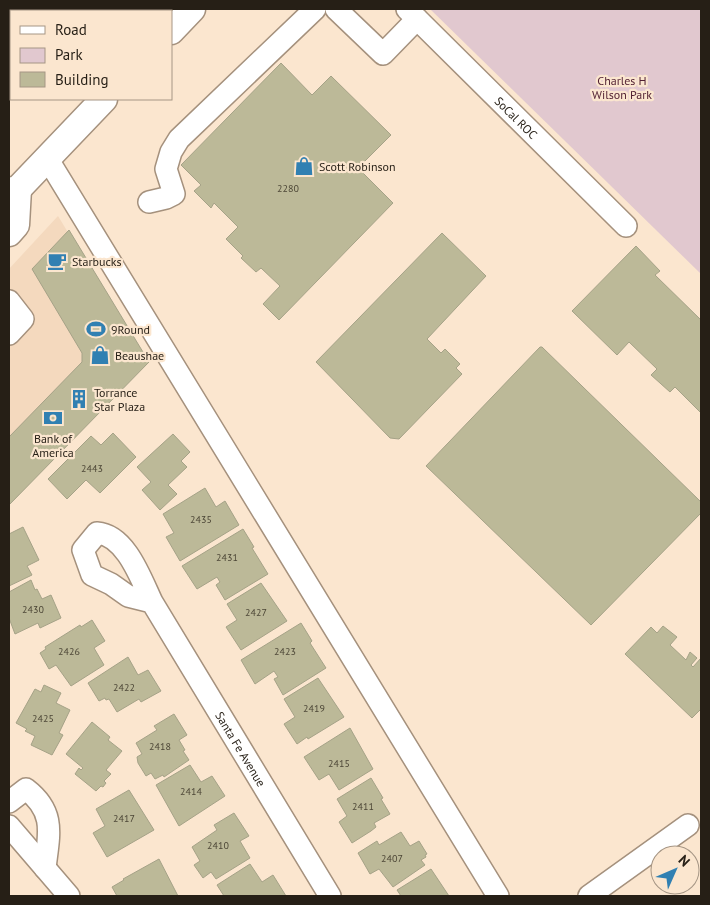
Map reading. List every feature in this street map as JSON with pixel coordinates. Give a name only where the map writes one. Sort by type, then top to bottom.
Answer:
[{"type":"main road","points":[[172,30],[192,9]]},
{"type":"main road","points":[[9,233],[16,225],[13,190],[103,100]]},
{"type":"street","points":[[149,202],[174,194],[166,169],[171,152],[179,139],[315,9]]},
{"type":"street","points":[[336,9],[383,54],[412,14]]},
{"type":"street","name":"SoCal ROC","points":[[412,14],[626,226]]},
{"type":"street","points":[[47,158],[498,896]]},
{"type":"street","points":[[9,301],[23,319],[9,334]]},
{"type":"street","name":"Santa Fe Avenue","points":[[152,602],[330,896]]},
{"type":"street","points":[[9,802],[26,789],[38,798],[48,817],[45,868]]},
{"type":"street","points":[[589,896],[688,825]]},
{"type":"street","points":[[9,826],[69,896]]},
{"type":"shaded area","points":[[9,9],[89,9],[10,10],[9,87]]},
{"type":"shaded area","name":"Torrance Star Plaza","points":[[58,216],[146,361],[9,503],[9,269]]},
{"type":"green space","name":"Charles H Wilson Park","points":[[430,9],[701,9],[701,274]]},
{"type":"building","points":[[281,63],[312,95],[331,76],[391,135],[358,168],[393,203],[279,320],[263,304],[280,286],[261,268],[256,272],[241,258],[243,256],[226,239],[238,227],[214,203],[211,208],[194,191],[201,185],[181,165]]},
{"type":"building","name":"Torrance Star Plaza","points":[[69,230],[149,362],[9,505],[9,437],[82,362],[82,353],[32,269]]},
{"type":"building","points":[[442,233],[486,276],[427,339],[441,353],[445,349],[460,364],[456,368],[462,374],[399,439],[390,438],[316,362]]},
{"type":"building","points":[[636,246],[660,271],[655,275],[701,320],[701,413],[675,387],[670,392],[651,375],[657,369],[629,342],[617,355],[572,311]]},
{"type":"building","points":[[540,347],[701,502],[701,513],[591,625],[426,466]]},
{"type":"building","points":[[113,433],[136,457],[100,493],[86,480],[67,499],[48,479],[91,436],[101,445]]},
{"type":"building","points":[[173,434],[190,452],[181,461],[187,467],[168,485],[177,494],[160,510],[142,490],[151,482],[137,467]]},
{"type":"building","points":[[205,488],[216,507],[225,501],[239,525],[180,561],[166,537],[174,533],[163,514]]},
{"type":"building","points":[[23,527],[39,560],[27,566],[32,575],[9,586],[9,534]]},
{"type":"building","points":[[243,529],[268,574],[225,600],[216,585],[220,582],[217,577],[197,589],[182,566]]},
{"type":"building","points":[[31,580],[35,590],[37,589],[42,599],[51,595],[61,618],[40,628],[38,623],[15,634],[9,618],[9,592]]},
{"type":"building","points":[[261,583],[287,621],[241,650],[226,627],[237,620],[227,604]]},
{"type":"building","points":[[92,620],[105,641],[94,648],[104,665],[71,686],[56,665],[49,669],[40,653],[46,649],[45,647],[80,625],[81,627]]},
{"type":"building","points":[[301,623],[312,641],[310,643],[326,668],[283,695],[274,679],[278,677],[274,671],[255,684],[241,660]]},
{"type":"building","points":[[663,626],[677,637],[670,645],[686,660],[690,652],[697,658],[691,665],[693,667],[701,658],[701,709],[692,718],[625,654],[651,627],[657,633]]},
{"type":"building","points":[[128,657],[138,675],[148,670],[161,691],[141,702],[139,699],[117,712],[109,699],[106,700],[105,698],[99,701],[88,683]]},
{"type":"building","points":[[318,678],[344,717],[297,744],[284,724],[295,717],[284,699]]},
{"type":"building","points":[[44,685],[61,693],[56,703],[70,710],[59,733],[63,735],[52,755],[31,745],[35,736],[25,731],[27,729],[16,723],[35,689],[41,692]]},
{"type":"building","points":[[174,714],[187,735],[179,740],[189,760],[164,777],[163,775],[155,779],[151,773],[146,776],[138,763],[137,757],[142,754],[136,743],[157,730],[154,726]]},
{"type":"building","points":[[92,722],[110,737],[108,740],[122,751],[106,770],[111,774],[104,781],[106,783],[96,791],[75,774],[79,768],[81,770],[83,768],[66,754]]},
{"type":"building","points":[[350,728],[373,769],[339,790],[329,774],[319,780],[304,757]]},
{"type":"building","points":[[190,765],[201,782],[212,776],[225,796],[179,826],[156,785]]},
{"type":"building","points":[[371,778],[390,814],[374,823],[376,827],[352,843],[339,822],[347,816],[337,799]]},
{"type":"building","points":[[129,790],[154,830],[107,857],[93,833],[105,826],[96,809]]},
{"type":"building","points":[[234,813],[249,836],[240,841],[250,858],[216,879],[211,872],[203,878],[194,865],[200,861],[192,847],[217,830],[214,825]]},
{"type":"building","points":[[401,832],[410,846],[419,841],[427,854],[421,860],[425,865],[393,887],[379,869],[370,874],[358,853],[377,841],[379,845]]},
{"type":"building","points":[[159,859],[178,896],[117,896],[112,887]]},
{"type":"building","points":[[250,864],[262,882],[273,875],[286,896],[224,896],[217,885]]},
{"type":"building","points":[[431,869],[449,896],[401,896],[397,890]]},
{"type":"place","name":"Scott Robinson","points":[[304,166]]},
{"type":"place","name":"Starbucks","points":[[57,261]]},
{"type":"place","name":"9Round","points":[[96,329]]},
{"type":"place","name":"Beaushae","points":[[100,355]]},
{"type":"place","name":"Torrance Star Plaza","points":[[79,399]]},
{"type":"place","name":"Bank of America","points":[[53,418]]}]
